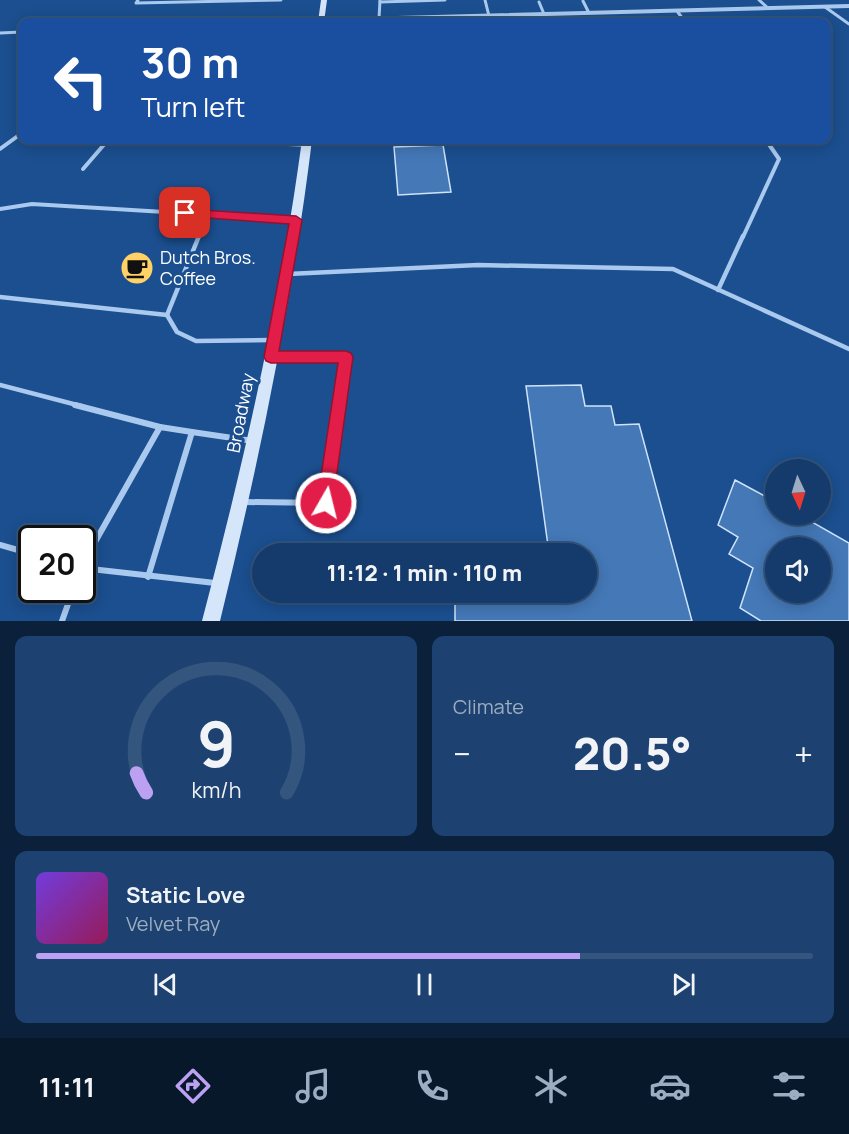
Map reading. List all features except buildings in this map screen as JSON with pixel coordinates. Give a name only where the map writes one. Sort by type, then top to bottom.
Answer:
[{"type":"main road","points":[[321,18],[324,0]]},
{"type":"main road","name":"Broadway","points":[[212,621],[241,502],[271,357],[287,274],[307,144]]},
{"type":"street","points":[[416,18],[849,6]]},
{"type":"lane","points":[[138,0],[136,3],[281,0]]},
{"type":"lane","points":[[379,18],[380,1],[445,0]]},
{"type":"lane","points":[[484,0],[489,16]]},
{"type":"lane","points":[[759,0],[768,8]]},
{"type":"lane","points":[[582,1],[589,13]]},
{"type":"lane","points":[[539,2],[544,14]]},
{"type":"lane","points":[[825,7],[849,24]]},
{"type":"lane","points":[[677,11],[682,18]]},
{"type":"lane","points":[[0,33],[18,32]]},
{"type":"lane","points":[[0,149],[18,136]]},
{"type":"lane","points":[[83,170],[105,144]]},
{"type":"lane","points":[[718,290],[779,159],[769,144]]},
{"type":"lane","points":[[0,209],[32,204],[296,220]]},
{"type":"lane","points":[[167,315],[207,214]]},
{"type":"lane","points":[[287,274],[478,265],[673,269],[849,350]]},
{"type":"lane","points":[[0,297],[167,315]]},
{"type":"lane","points":[[167,315],[177,332],[196,341],[274,340]]},
{"type":"lane","points":[[241,502],[326,503],[346,357],[271,357]]},
{"type":"lane","points":[[0,385],[160,427],[254,442]]},
{"type":"lane","points":[[96,542],[160,427]]},
{"type":"lane","points":[[148,577],[192,432]]},
{"type":"lane","points":[[0,545],[18,550]]},
{"type":"lane","points":[[96,569],[221,584]]},
{"type":"lane","points":[[62,621],[68,603]]},
{"type":"place","name":"Dutch Bros. Coffee","points":[[137,268]]},
{"type":"route","points":[[185,213],[296,220],[283,302],[271,357],[346,357],[326,503]]}]
